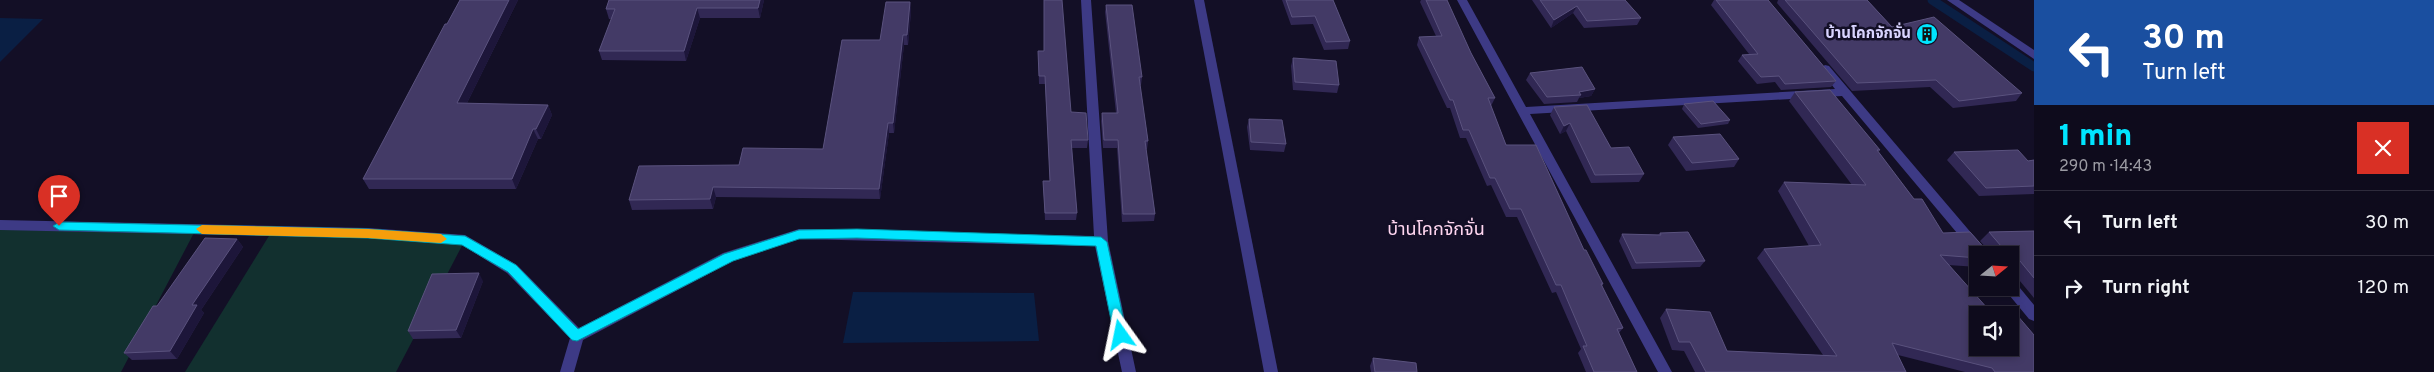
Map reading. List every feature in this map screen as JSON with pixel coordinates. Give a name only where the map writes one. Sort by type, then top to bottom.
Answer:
[{"type":"street","points":[[1086,0],[1101,242],[1129,372]]},
{"type":"street","points":[[1199,0],[1271,372]]},
{"type":"street","points":[[1462,0],[1665,372]]},
{"type":"street","points":[[1952,0],[2034,55]]},
{"type":"street","points":[[1814,57],[1975,246]]},
{"type":"street","points":[[1521,111],[1844,92]]},
{"type":"street","points":[[0,225],[368,233],[465,240],[512,269],[577,336]]},
{"type":"street","points":[[567,372],[577,336],[728,257],[799,234],[857,234],[1101,242]]},
{"type":"street","points":[[2019,296],[2034,314]]},
{"type":"green space","points":[[0,225],[196,229],[121,372],[0,372]]},
{"type":"green space","points":[[272,231],[465,240],[396,372],[185,372]]},
{"type":"water","points":[[0,18],[43,19],[0,62]]},
{"type":"water","points":[[853,292],[1034,293],[1039,341],[843,343]]},
{"type":"building","points":[[460,0],[509,0],[457,103],[548,105],[536,129],[533,129],[512,179],[363,179],[445,24],[447,24]]},
{"type":"building","points":[[609,0],[760,0],[758,8],[697,8],[684,51],[599,51],[615,9],[606,9]]},
{"type":"building","points":[[1044,0],[1062,0],[1071,112],[1086,113],[1088,140],[1071,140],[1077,213],[1045,213],[1043,181],[1050,181],[1045,76],[1039,76],[1038,51],[1044,51]]},
{"type":"building","points":[[1286,0],[1333,0],[1350,41],[1326,42],[1315,16],[1292,17]]},
{"type":"building","points":[[1426,0],[1447,0],[1471,53],[1495,98],[1488,98],[1506,145],[1536,145],[1584,250],[1586,250],[1603,284],[1601,284],[1623,328],[1617,329],[1637,372],[1594,372],[1583,346],[1587,346],[1561,285],[1556,285],[1521,209],[1510,209],[1495,178],[1490,178],[1469,130],[1463,130],[1453,100],[1450,100],[1419,37],[1442,36]]},
{"type":"building","points":[[1540,0],[1625,0],[1641,18],[1587,21],[1577,6],[1554,20]]},
{"type":"building","points":[[1716,0],[1768,0],[1836,81],[1785,84],[1779,76],[1761,77],[1742,55],[1758,54]]},
{"type":"building","points":[[1785,0],[1867,0],[1892,27],[1934,17],[2022,93],[1959,101],[1936,80],[1857,83]]},
{"type":"building","points":[[886,2],[910,2],[907,35],[903,35],[893,123],[888,123],[879,189],[713,187],[710,199],[629,200],[639,166],[739,165],[743,148],[823,149],[842,40],[880,40]]},
{"type":"building","points":[[1106,5],[1132,5],[1142,77],[1139,77],[1148,141],[1145,141],[1155,214],[1123,214],[1118,140],[1104,140],[1102,113],[1118,113]]},
{"type":"building","points":[[1293,58],[1336,61],[1339,85],[1295,82]]},
{"type":"building","points":[[1582,67],[1595,89],[1579,92],[1581,95],[1547,97],[1530,73]]},
{"type":"building","points":[[1830,90],[1880,150],[1877,150],[1914,199],[1922,199],[1943,233],[1970,232],[1983,246],[1969,246],[1969,257],[1940,255],[1969,288],[1969,296],[1976,296],[1985,306],[1969,306],[1969,356],[2019,356],[2019,317],[2034,335],[2034,372],[1995,372],[1992,368],[1892,343],[1906,372],[1706,372],[1690,342],[1679,342],[1666,309],[1710,312],[1727,351],[1837,356],[1764,249],[1821,245],[1784,182],[1866,185],[1795,92]]},
{"type":"building","points":[[1713,101],[1730,120],[1701,124],[1684,104]]},
{"type":"building","points":[[1587,105],[1611,148],[1629,147],[1644,174],[1595,175],[1570,123],[1564,126],[1554,107]]},
{"type":"building","points":[[1249,119],[1282,120],[1286,144],[1251,142]]},
{"type":"building","points":[[1720,134],[1739,159],[1692,163],[1673,137]]},
{"type":"building","points":[[2018,150],[2028,161],[2034,160],[2034,186],[1986,188],[1954,152]]},
{"type":"building","points":[[2034,231],[2034,278],[2020,261],[2019,246],[2001,246],[1989,232]]},
{"type":"building","points":[[1688,232],[1705,261],[1636,263],[1622,234],[1661,235],[1660,233]]},
{"type":"building","points":[[205,238],[237,239],[192,305],[197,305],[170,351],[124,353],[153,306],[157,306]]},
{"type":"building","points":[[479,273],[456,330],[408,331],[432,274]]},
{"type":"building","points":[[1373,358],[1416,363],[1417,372],[1375,372]]},
{"type":"waterway","points":[[1932,0],[2034,67]]},
{"type":"slow traffic","points":[[202,229],[368,233],[441,239]]},
{"type":"place","name":"บ้านโคกจักจั่น","points":[[1927,34]]},
{"type":"district","name":"บ้านโคกจักจั่น","points":[[1436,230]]},
{"type":"route","points":[[59,226],[368,233],[465,240],[512,269],[577,336],[728,257],[799,234],[857,234],[1101,242],[1121,335]]}]
